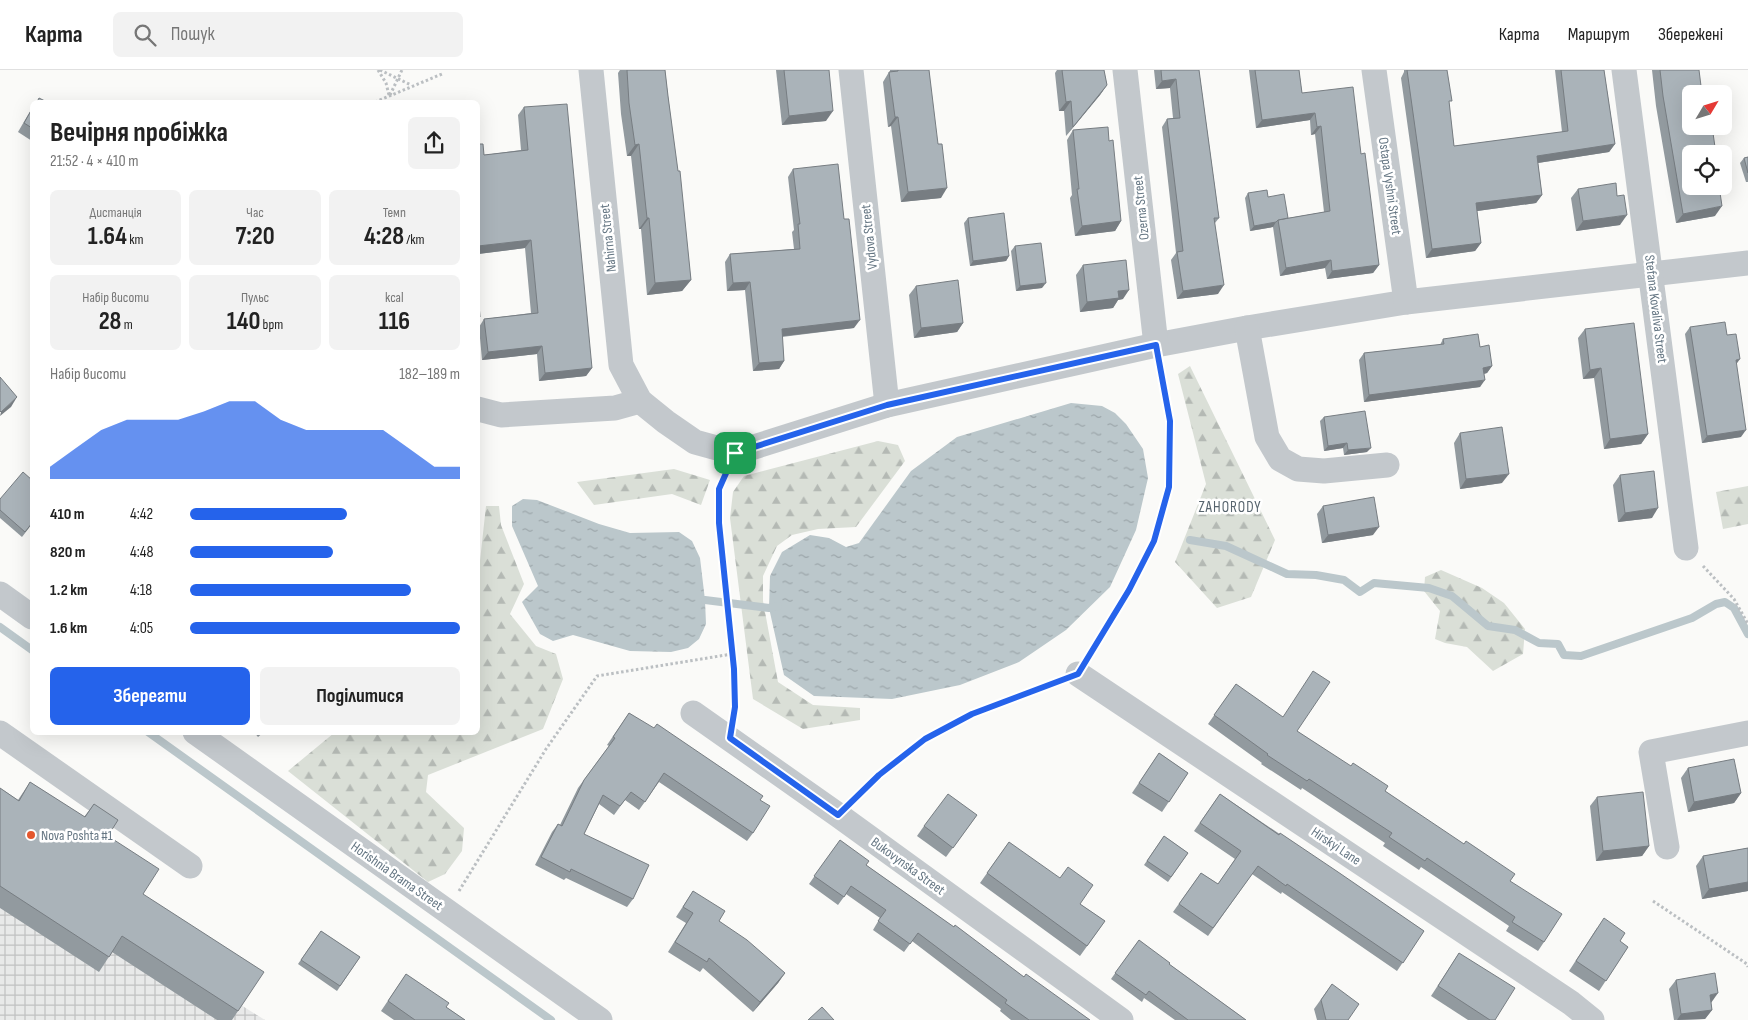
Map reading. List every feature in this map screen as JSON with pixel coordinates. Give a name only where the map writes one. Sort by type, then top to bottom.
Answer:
[{"type":"street","name":"Nahirna Street","points":[[591,70],[621,365],[640,401]]},
{"type":"street","name":"Vydova Street","points":[[851,70],[887,405]]},
{"type":"street","name":"Ozerna Street","points":[[1125,70],[1156,345]]},
{"type":"street","name":"Ostapa Vyshni Street","points":[[1374,70],[1406,302]]},
{"type":"street","name":"Stefana Kovaliva Street","points":[[1624,70],[1686,548]]},
{"type":"street","points":[[480,410],[501,415],[615,408],[640,401],[666,422],[696,442],[735,453],[887,405],[1156,345],[1406,302],[1748,263]]},
{"type":"street","points":[[1247,328],[1267,437],[1280,459],[1298,469],[1324,471],[1386,465]]},
{"type":"street","points":[[0,594],[30,616]]},
{"type":"street","name":"Hirskyi Lane","points":[[1078,674],[1571,1002],[1592,1020]]},
{"type":"street","name":"Bukovynska Street","points":[[694,713],[1121,1020]]},
{"type":"street","points":[[0,733],[190,866]]},
{"type":"street","points":[[1667,847],[1651,752],[1748,733]]},
{"type":"street","name":"Horishnia Brama Street","points":[[199,735],[600,1020]]},
{"type":"path","points":[[379,70],[412,86]]},
{"type":"path","points":[[379,70],[386,82],[389,95]]},
{"type":"path","points":[[389,95],[402,70]]},
{"type":"path","points":[[379,100],[442,74]]},
{"type":"path","points":[[838,815],[879,775],[925,739],[972,714],[1078,674],[1129,590],[1154,541],[1169,487],[1170,421],[1156,345]]},
{"type":"path","points":[[730,738],[735,707],[734,669],[719,514],[719,489],[735,453]]},
{"type":"path","points":[[1686,548],[1734,600],[1748,624]]},
{"type":"path","points":[[459,891],[546,749],[597,676],[732,654]]},
{"type":"path","points":[[1653,901],[1748,967]]},
{"type":"shaded area","points":[[20,797],[98,851],[133,909],[241,1005],[265,1020],[0,1020],[0,810],[8,815]]},
{"type":"green space","points":[[1190,366],[1275,540],[1251,597],[1217,608],[1175,562],[1206,484],[1178,374]]},
{"type":"green space","points":[[878,441],[898,445],[905,461],[856,527],[818,529],[792,535],[777,546],[763,576],[763,601],[778,682],[813,705],[860,708],[860,720],[803,729],[753,699],[730,518],[733,492],[744,476]]},
{"type":"green space","points":[[674,469],[710,480],[701,505],[672,494],[594,505],[577,482]]},
{"type":"green space","points":[[1748,486],[1748,524],[1723,529],[1716,492]]},
{"type":"green space","points":[[486,506],[499,506],[501,525],[524,584],[510,614],[536,646],[556,654],[563,679],[543,729],[428,775],[426,792],[464,828],[462,851],[445,874],[428,882],[288,771],[332,735],[480,735],[480,561]]},
{"type":"green space","points":[[1441,570],[1482,588],[1504,603],[1525,629],[1523,654],[1493,671],[1467,647],[1435,639],[1440,611],[1424,591],[1425,577]]},
{"type":"water","points":[[1071,403],[1102,406],[1115,413],[1126,424],[1143,449],[1148,478],[1136,530],[1110,587],[1066,630],[1019,662],[960,685],[892,699],[814,696],[784,675],[769,608],[770,576],[782,552],[810,535],[829,538],[846,547],[859,543],[911,471],[957,437]]},
{"type":"water","points":[[523,499],[537,500],[599,524],[630,533],[679,532],[692,541],[700,558],[705,600],[706,624],[699,639],[688,648],[671,652],[630,651],[573,635],[553,641],[540,634],[522,602],[538,586],[512,526],[512,506]]},
{"type":"building","points":[[627,70],[665,70],[678,171],[680,171],[691,280],[655,283],[649,218],[647,218],[639,144],[635,145],[629,103]]},
{"type":"building","points":[[784,70],[829,70],[833,111],[789,116]]},
{"type":"building","points":[[898,70],[929,70],[938,144],[942,144],[947,188],[908,192],[898,117],[895,117],[889,72]]},
{"type":"building","points":[[1062,70],[1104,70],[1107,85],[1073,127],[1071,101],[1066,102]]},
{"type":"building","points":[[1161,70],[1199,70],[1219,218],[1214,218],[1224,285],[1183,291],[1177,252],[1183,251],[1167,119],[1180,118],[1176,79],[1162,81]]},
{"type":"building","points":[[1255,70],[1299,70],[1302,93],[1353,87],[1361,154],[1365,153],[1379,265],[1332,271],[1331,260],[1286,268],[1278,220],[1330,211],[1321,126],[1317,127],[1315,113],[1262,120]]},
{"type":"building","points":[[1407,70],[1447,70],[1452,101],[1449,101],[1454,146],[1568,131],[1561,70],[1604,70],[1615,144],[1537,156],[1542,195],[1476,203],[1481,243],[1432,249]]},
{"type":"building","points":[[1660,70],[1699,70],[1701,85],[1682,85],[1682,135],[1713,135],[1715,145],[1682,145],[1682,195],[1720,195],[1722,206],[1683,214]]},
{"type":"building","points":[[567,104],[592,368],[545,373],[542,346],[488,352],[484,319],[538,313],[531,240],[480,246],[480,144],[483,144],[484,155],[528,150],[524,107]]},
{"type":"building","points":[[30,112],[30,127],[24,123]]},
{"type":"building","points":[[1108,127],[1109,141],[1113,140],[1121,221],[1082,226],[1077,189],[1079,189],[1073,130]]},
{"type":"building","points":[[1748,157],[1748,173],[1744,158]]},
{"type":"building","points":[[838,164],[844,219],[849,219],[860,320],[782,329],[784,361],[759,363],[750,282],[733,283],[730,254],[800,249],[798,224],[800,224],[793,169]]},
{"type":"building","points":[[1616,183],[1617,196],[1624,195],[1627,215],[1583,221],[1578,189]]},
{"type":"building","points":[[1267,190],[1268,197],[1284,194],[1288,218],[1254,226],[1248,193]]},
{"type":"building","points":[[1004,213],[1009,256],[973,261],[968,218]]},
{"type":"building","points":[[1041,243],[1046,283],[1020,286],[1015,246]]},
{"type":"building","points":[[1126,260],[1129,290],[1118,291],[1119,298],[1087,302],[1083,265]]},
{"type":"building","points":[[958,280],[963,323],[921,328],[916,286]]},
{"type":"building","points":[[1725,322],[1727,335],[1736,334],[1740,359],[1736,360],[1746,430],[1707,436],[1690,327]]},
{"type":"building","points":[[1634,323],[1648,434],[1610,439],[1601,368],[1590,370],[1585,329]]},
{"type":"building","points":[[1478,334],[1480,347],[1489,345],[1492,366],[1483,368],[1485,380],[1369,395],[1364,353],[1444,344],[1443,339]]},
{"type":"building","points":[[0,377],[17,397],[1,412],[0,411]]},
{"type":"building","points":[[1365,411],[1371,448],[1348,450],[1347,443],[1328,446],[1324,417]]},
{"type":"building","points":[[1502,427],[1509,474],[1466,479],[1460,433]]},
{"type":"building","points":[[1654,471],[1658,508],[1625,513],[1620,475]]},
{"type":"building","points":[[23,472],[30,478],[30,526],[25,532],[0,510],[0,499]]},
{"type":"building","points":[[1374,497],[1379,527],[1328,535],[1323,506]]},
{"type":"building","points":[[1313,671],[1330,682],[1297,731],[1351,766],[1353,763],[1388,786],[1385,791],[1464,844],[1466,841],[1515,874],[1510,881],[1562,914],[1544,942],[1512,922],[1515,917],[1427,858],[1425,861],[1389,837],[1392,833],[1309,779],[1307,781],[1267,755],[1214,715],[1236,684],[1283,717]]},
{"type":"building","points":[[629,713],[654,728],[657,724],[763,796],[760,800],[770,806],[753,833],[664,773],[645,802],[631,792],[620,806],[603,795],[584,834],[649,865],[633,899],[571,869],[570,872],[541,857],[558,824],[562,826],[584,780],[615,738],[613,737]]},
{"type":"building","points":[[1159,753],[1188,773],[1169,802],[1139,783]]},
{"type":"building","points":[[1734,759],[1741,793],[1694,802],[1688,768]]},
{"type":"building","points":[[30,782],[85,817],[94,804],[118,820],[108,836],[159,869],[143,894],[264,972],[238,1011],[122,936],[109,957],[0,886],[0,788],[19,801]]},
{"type":"building","points":[[1643,792],[1649,846],[1603,851],[1597,797]]},
{"type":"building","points":[[948,794],[977,815],[953,848],[924,826]]},
{"type":"building","points":[[1220,794],[1424,931],[1403,963],[1258,866],[1213,928],[1179,904],[1201,873],[1218,884],[1241,851],[1200,823]]},
{"type":"building","points":[[1164,836],[1188,853],[1171,877],[1147,861]]},
{"type":"building","points":[[840,840],[869,861],[866,865],[954,927],[955,925],[1024,977],[1026,974],[1090,1020],[1029,1020],[1005,1003],[1007,1000],[918,933],[910,944],[878,921],[886,910],[851,886],[844,897],[814,876]]},
{"type":"building","points":[[1009,842],[1060,878],[1068,867],[1093,885],[1080,904],[1105,921],[1087,946],[987,873]]},
{"type":"building","points":[[1748,848],[1748,882],[1709,889],[1703,856]]},
{"type":"building","points":[[693,891],[725,911],[719,921],[747,940],[785,973],[760,1002],[709,958],[707,962],[675,942],[693,913],[683,907]]},
{"type":"building","points":[[1604,918],[1625,933],[1620,941],[1628,947],[1606,981],[1576,961]]},
{"type":"building","points":[[321,931],[360,957],[340,986],[301,960]]},
{"type":"building","points":[[1139,940],[1246,1020],[1188,1020],[1149,991],[1146,995],[1115,973]]},
{"type":"building","points":[[1459,953],[1515,988],[1495,1020],[1490,1020],[1438,986]]},
{"type":"building","points":[[1715,973],[1718,993],[1710,995],[1712,1010],[1681,1014],[1676,980]]},
{"type":"building","points":[[406,974],[449,1003],[446,1007],[465,1020],[415,1020],[388,1001]]},
{"type":"building","points":[[1332,984],[1359,1004],[1348,1020],[1326,1020],[1321,1000]]},
{"type":"building","points":[[822,1007],[834,1020],[808,1020]]},
{"type":"waterway","points":[[1190,540],[1226,546],[1287,574],[1316,575],[1344,580],[1360,592],[1374,583],[1429,588],[1452,596],[1488,626],[1515,630],[1539,643],[1558,644],[1564,655],[1581,656],[1692,618],[1716,604],[1725,602],[1734,608],[1748,634]]},
{"type":"waterway","points":[[705,600],[769,608],[778,606]]},
{"type":"waterway","points":[[0,627],[30,649]]},
{"type":"waterway","points":[[152,735],[551,1020]]},
{"type":"place","name":"Nova Poshta #1","points":[[31,835]]},
{"type":"district","name":"ZAHORODY","points":[[1230,507]]},
{"type":"route","points":[[1156,345],[1170,421],[1169,487],[1154,541],[1129,590],[1078,674],[972,714],[925,739],[879,775],[838,815],[730,738],[735,707],[734,669],[719,523],[719,489],[735,453],[887,405],[1156,345]]}]
